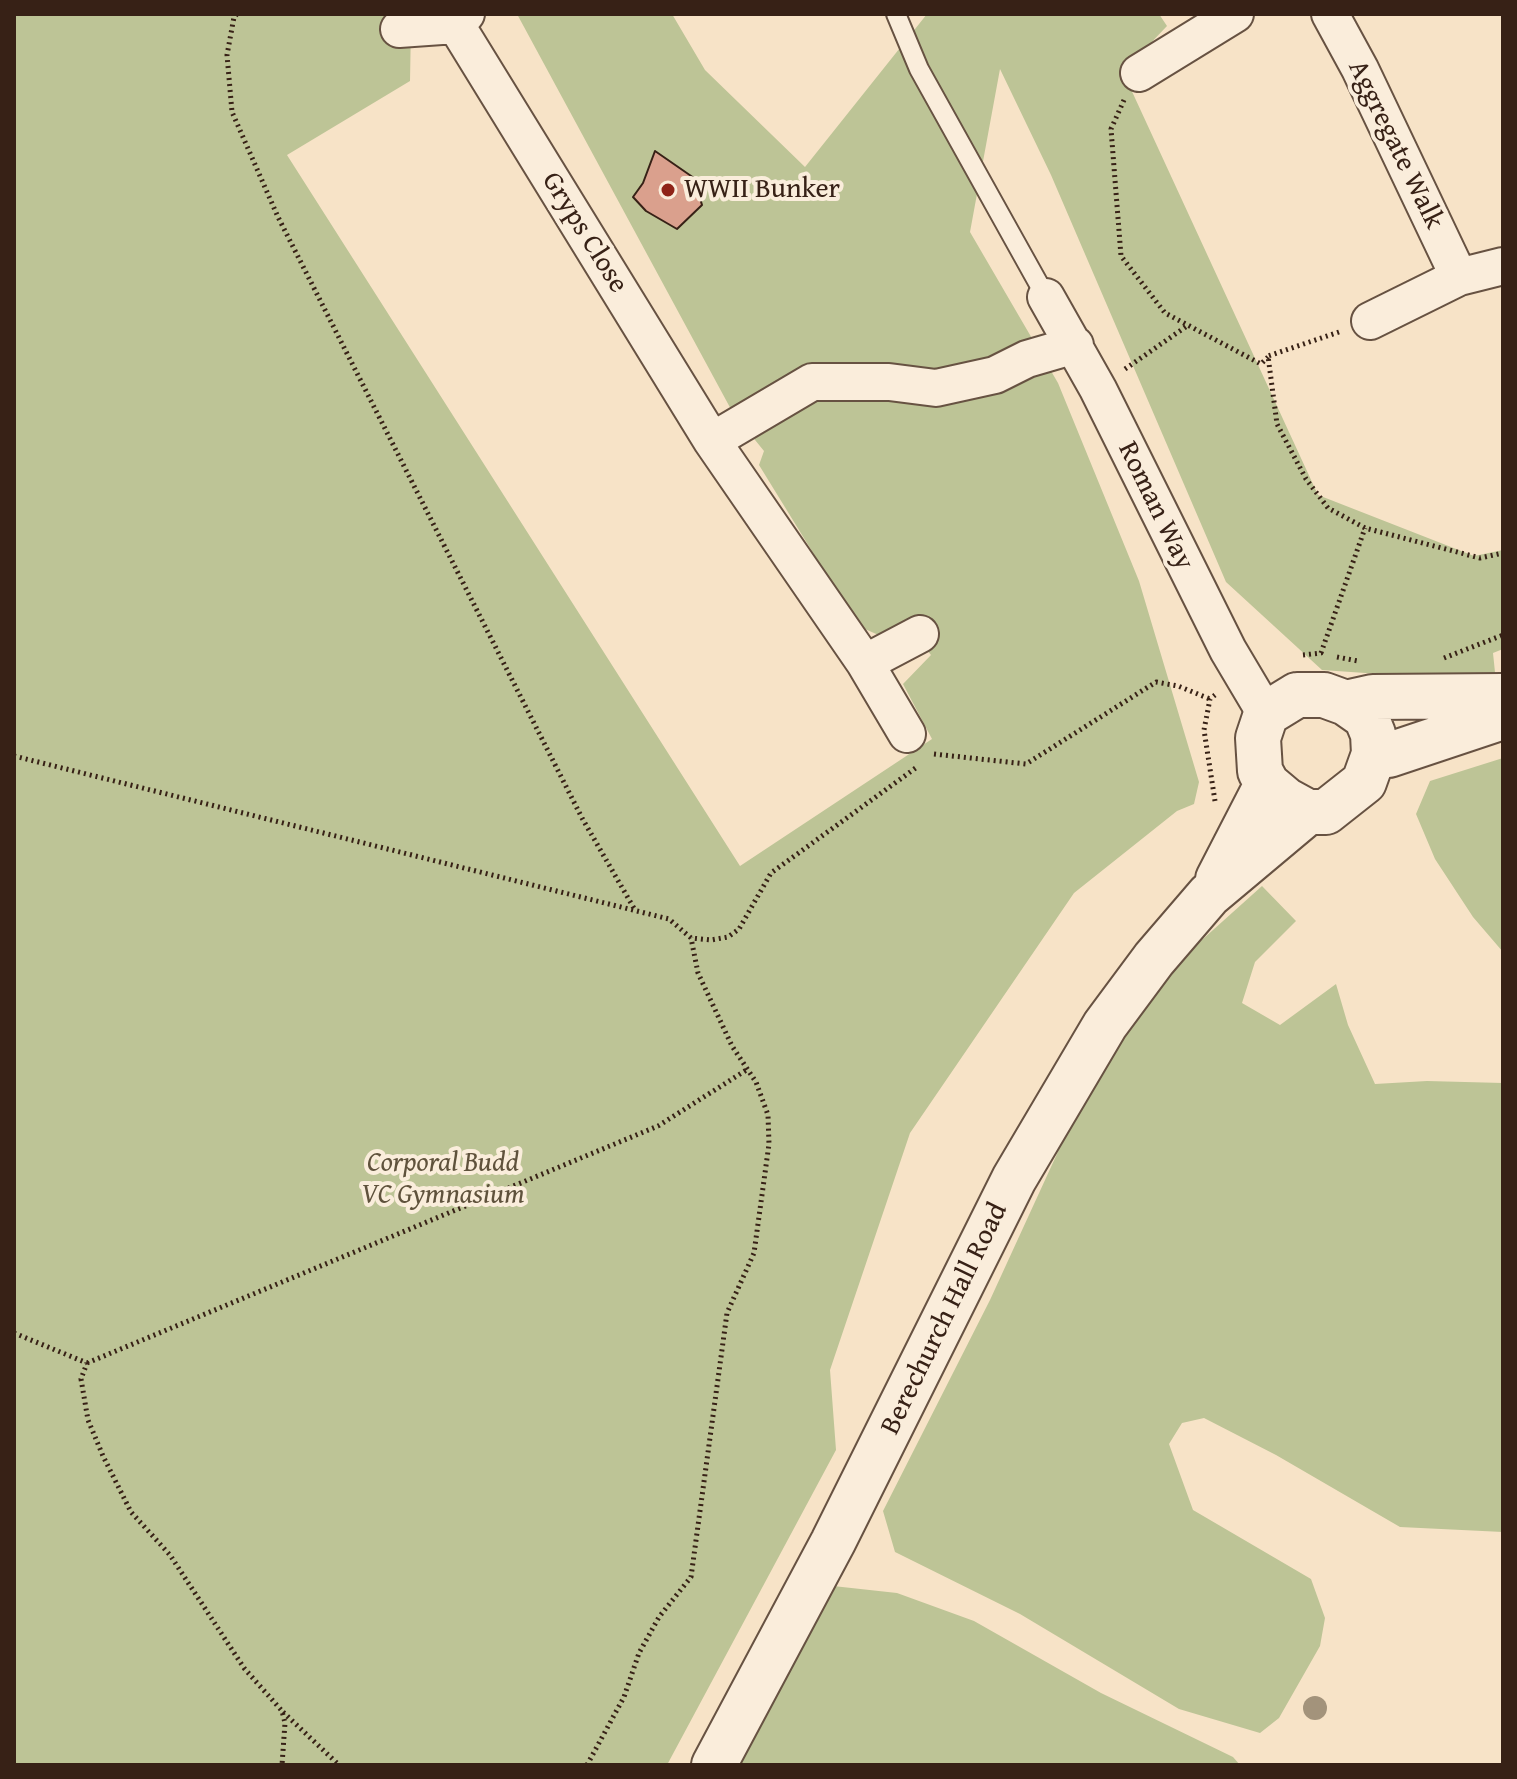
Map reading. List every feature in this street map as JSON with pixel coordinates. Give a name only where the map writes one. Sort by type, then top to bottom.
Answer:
[{"type":"street","points":[[1139,73],[1181,28],[1235,14]]},
{"type":"street","name":"Aggregate Walk","points":[[1330,14],[1360,69],[1459,277]]},
{"type":"street","name":"Gryps Close","points":[[399,29],[461,20],[712,441],[865,663],[907,734]]},
{"type":"street","points":[[1370,321],[1459,277],[1503,266]]},
{"type":"street","name":"Roman Way","points":[[1046,297],[1098,389],[1191,580],[1266,714]]},
{"type":"street","points":[[712,441],[812,382],[889,382],[936,388],[995,375],[1027,359],[1075,345]]},
{"type":"street","points":[[865,663],[920,634]]},
{"type":"street","points":[[1297,695],[1324,695],[1346,703],[1366,717],[1373,734],[1374,754],[1364,782],[1326,812],[1308,812],[1267,784],[1260,771],[1258,754],[1258,738],[1266,714],[1297,695]]},
{"type":"street","points":[[1346,703],[1373,697],[1503,696]]},
{"type":"street","points":[[1374,754],[1389,755],[1503,717]]},
{"type":"street","name":"Berechurch Hall Road","points":[[1209,895],[1267,784]]},
{"type":"street","name":"Berechurch Hall Road","points":[[714,1765],[840,1529],[1014,1179],[1105,1025],[1154,959],[1209,895],[1308,812]]},
{"type":"lane","points":[[896,14],[919,69],[1046,297]]},
{"type":"path","points":[[237,14],[227,55],[232,112],[272,204],[575,804],[636,911]]},
{"type":"path","points":[[1139,73],[1143,86],[1122,102],[1111,129],[1121,256],[1165,313],[1261,364],[1268,356],[1370,321]]},
{"type":"path","points":[[1098,389],[1187,326]]},
{"type":"path","points":[[1268,356],[1277,424],[1306,479],[1328,508],[1378,532],[1480,558],[1503,553]]},
{"type":"path","points":[[691,938],[728,937],[739,929],[771,873],[935,754],[1026,764],[1156,682],[1178,686],[1210,699]]},
{"type":"path","points":[[14,756],[669,919],[691,938],[698,973],[732,1046],[748,1069],[768,1115],[769,1144],[754,1253],[727,1313],[691,1577],[659,1617],[639,1653],[624,1697],[587,1765]]},
{"type":"path","points":[[14,1333],[87,1363],[658,1126],[748,1069]]},
{"type":"path","points":[[87,1363],[81,1379],[88,1420],[131,1512],[170,1555],[244,1668],[282,1711],[340,1765]]},
{"type":"path","points":[[282,1711],[285,1723],[282,1765]]},
{"type":"green space","name":"Corporal Budd VC Gymnasium","points":[[14,14],[441,14],[411,24],[410,81],[287,155],[740,866],[932,739],[903,684],[931,655],[913,633],[890,640],[858,626],[759,465],[764,451],[733,413],[517,14],[672,14],[705,70],[805,167],[927,14],[1159,14],[1167,26],[1123,72],[1318,495],[1474,556],[1503,550],[1503,649],[1493,653],[1496,682],[1322,670],[1226,582],[1051,175],[1000,69],[970,232],[1058,383],[1139,581],[1199,782],[1194,804],[1177,811],[1074,893],[910,1133],[830,1370],[836,1450],[667,1765],[14,1765]]},
{"type":"green space","points":[[1503,758],[1503,952],[1473,917],[1435,859],[1416,814],[1430,781]]},
{"type":"green space","points":[[1262,886],[1296,921],[1255,962],[1242,1003],[1280,1025],[1336,984],[1348,1025],[1375,1084],[1427,1081],[1503,1083],[1503,1532],[1400,1527],[1276,1455],[1204,1418],[1182,1423],[1169,1444],[1193,1510],[1311,1579],[1325,1618],[1320,1646],[1279,1718],[1260,1733],[1179,1709],[1020,1614],[895,1552],[883,1511],[990,1300],[1084,1095],[1164,974]]},
{"type":"green space","points":[[833,1586],[897,1593],[974,1621],[1101,1693],[1233,1757],[1240,1765],[733,1765]]},
{"type":"building","name":"WWII Bunker","points":[[655,151],[694,178],[702,205],[677,229],[646,211],[633,197],[643,183]]},
{"type":"place","name":"WWII Bunker","points":[[668,190]]}]
